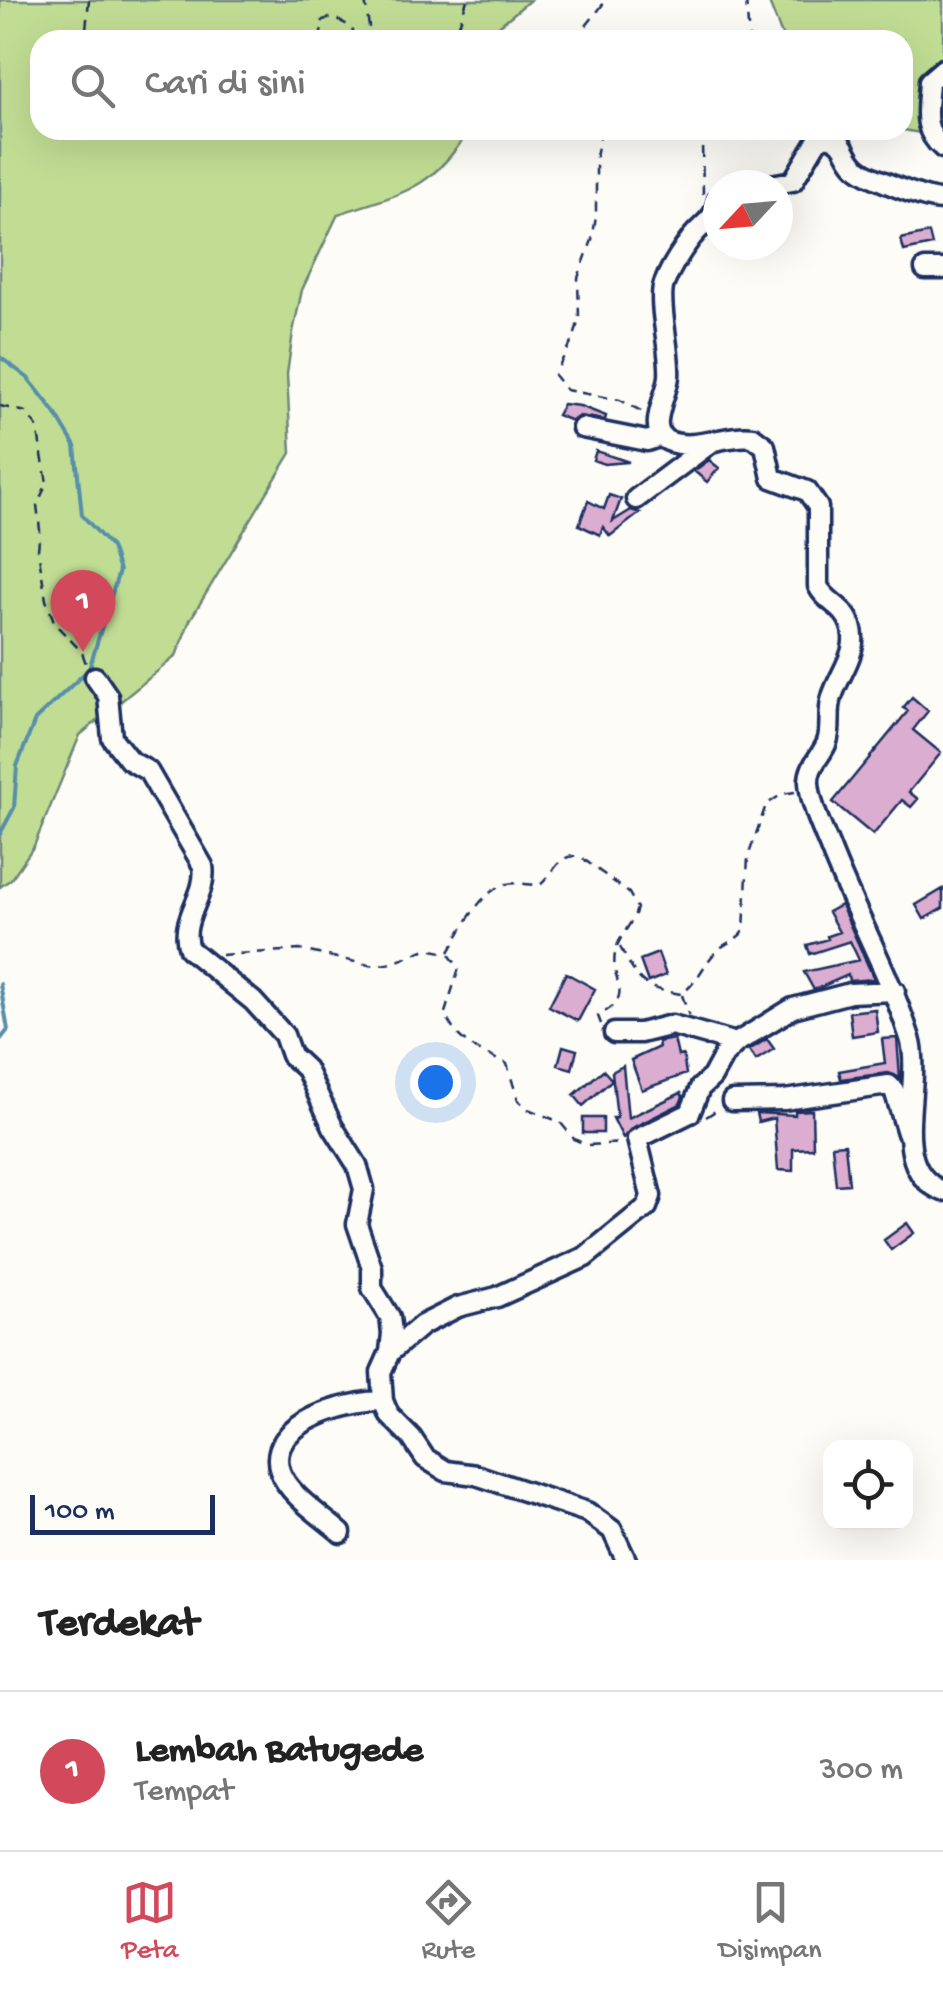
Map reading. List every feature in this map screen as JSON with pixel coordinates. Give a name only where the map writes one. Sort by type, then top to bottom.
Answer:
[{"type":"street","points":[[943,70],[929,81],[925,120],[936,143],[943,148]]},
{"type":"street","points":[[793,179],[819,140]]},
{"type":"street","points":[[837,140],[843,142],[860,170],[919,196],[943,200]]},
{"type":"street","points":[[582,428],[647,441],[660,428],[669,380],[669,344],[660,294],[694,235],[703,226]]},
{"type":"street","points":[[660,428],[674,443],[712,442],[744,435],[758,440],[764,446],[772,478],[798,485],[814,498],[819,518],[818,586],[844,611],[852,628],[853,650],[831,699],[829,737],[809,775],[813,802],[845,888],[895,991],[913,1050],[910,1152],[919,1173],[943,1191]]},
{"type":"street","points":[[636,499],[712,442]]},
{"type":"street","points":[[90,672],[108,696],[112,738],[129,760],[148,771],[204,866],[206,879],[184,937],[188,949],[253,1001],[284,1035],[290,1054],[306,1069],[333,1127],[358,1165],[364,1189],[357,1224],[372,1268],[372,1288],[390,1316],[392,1332],[382,1372],[382,1400],[388,1414],[425,1458],[446,1471],[476,1475],[587,1512],[612,1530],[626,1560]]},
{"type":"street","points":[[390,1352],[422,1325],[458,1307],[497,1297],[585,1258],[646,1207],[651,1196],[637,1139],[690,1114],[700,1088],[736,1042],[793,1008],[850,993],[895,991]]},
{"type":"street","points":[[614,1033],[640,1033],[672,1025],[736,1042]]},
{"type":"street","points":[[732,1102],[784,1100],[889,1085],[910,1138]]},
{"type":"street","points":[[340,1533],[286,1483],[278,1468],[279,1453],[289,1431],[333,1409],[382,1400]]},
{"type":"path","points":[[87,30],[89,0]]},
{"type":"path","points":[[365,0],[369,30]]},
{"type":"path","points":[[457,30],[467,0]]},
{"type":"path","points":[[583,30],[604,4],[603,0]]},
{"type":"path","points":[[746,0],[748,30]]},
{"type":"path","points":[[322,30],[323,20],[334,17],[352,30]]},
{"type":"path","points":[[600,140],[594,228],[578,278],[579,318],[574,338],[554,375],[566,390],[620,400],[660,428]]},
{"type":"path","points":[[702,140],[706,170]]},
{"type":"path","points":[[0,406],[26,412],[38,427],[46,483],[36,505],[38,550],[46,600],[55,624],[82,652],[90,672]]},
{"type":"path","points":[[618,944],[646,987],[681,994],[698,981],[720,948],[739,938],[744,930],[748,858],[768,800],[792,792],[813,802]]},
{"type":"path","points":[[448,953],[469,918],[494,890],[507,884],[540,885],[560,861],[573,855],[590,862],[632,896],[638,908],[615,953],[620,999],[597,1020],[614,1033]]},
{"type":"path","points":[[200,959],[265,950],[300,950],[374,966],[394,963],[426,949],[448,953],[459,968],[447,1004],[449,1022],[463,1042],[507,1064],[518,1100],[541,1116],[560,1122],[574,1138],[587,1145],[615,1146],[637,1139]]},
{"type":"path","points":[[681,994],[694,1029]]},
{"type":"green space","points":[[0,0],[530,0],[494,30],[30,30],[30,140],[462,140],[442,166],[413,187],[338,214],[302,290],[293,332],[287,374],[291,453],[190,620],[176,656],[80,735],[34,846],[11,879],[0,887]]},
{"type":"green space","points":[[768,0],[943,0],[943,137],[913,132],[913,30],[780,30]]},
{"type":"building","points":[[929,233],[932,245],[904,251],[901,239]]},
{"type":"building","points":[[563,404],[580,406],[606,416],[605,420],[579,416],[572,421],[557,415]]},
{"type":"building","points":[[596,451],[629,462],[604,464],[593,460]]},
{"type":"building","points":[[709,460],[719,468],[707,482],[694,471]]},
{"type":"building","points":[[609,495],[621,499],[613,521],[631,510],[640,513],[610,536],[603,527],[600,535],[579,525],[588,501],[604,509]]},
{"type":"building","points":[[912,697],[928,711],[913,730],[941,753],[909,792],[918,799],[911,807],[902,800],[873,835],[833,802],[908,711],[903,708]]},
{"type":"building","points":[[943,889],[943,908],[924,919],[916,905]]},
{"type":"building","points":[[841,905],[874,979],[849,981],[848,975],[814,990],[804,972],[859,960],[850,941],[810,954],[807,945],[839,932],[828,912]]},
{"type":"building","points":[[658,953],[666,975],[648,982],[640,960]]},
{"type":"building","points":[[566,973],[595,989],[578,1021],[549,1006]]},
{"type":"building","points":[[875,1009],[878,1032],[852,1036],[849,1012]]},
{"type":"building","points":[[897,1038],[900,1078],[888,1073],[841,1079],[839,1071],[885,1063],[882,1039]]},
{"type":"building","points":[[674,1039],[678,1056],[683,1055],[686,1074],[642,1090],[631,1060],[659,1047],[658,1042]]},
{"type":"building","points":[[767,1039],[774,1049],[756,1060],[749,1050]]},
{"type":"building","points":[[563,1046],[577,1050],[572,1069],[558,1065]]},
{"type":"building","points":[[623,1066],[628,1118],[681,1093],[683,1097],[680,1104],[632,1128],[623,1138],[613,1118],[617,1118],[612,1072]]},
{"type":"building","points":[[603,1070],[612,1080],[583,1106],[574,1095]]},
{"type":"building","points":[[812,1110],[813,1148],[793,1149],[793,1171],[778,1170],[774,1118],[758,1122],[756,1113],[795,1115],[795,1111]]},
{"type":"building","points":[[583,1118],[603,1118],[603,1133],[583,1133]]},
{"type":"building","points":[[845,1144],[849,1184],[836,1185],[832,1145]]},
{"type":"building","points":[[907,1223],[914,1233],[891,1250],[884,1240]]},
{"type":"waterway","points":[[0,357],[28,378],[75,446],[82,515],[111,547],[119,571],[89,669],[35,720],[17,766],[14,808],[0,834]]},
{"type":"waterway","points":[[0,984],[8,1030],[0,1040]]},
{"type":"place","name":"Lembah Batugede","points":[[83,652]]}]
